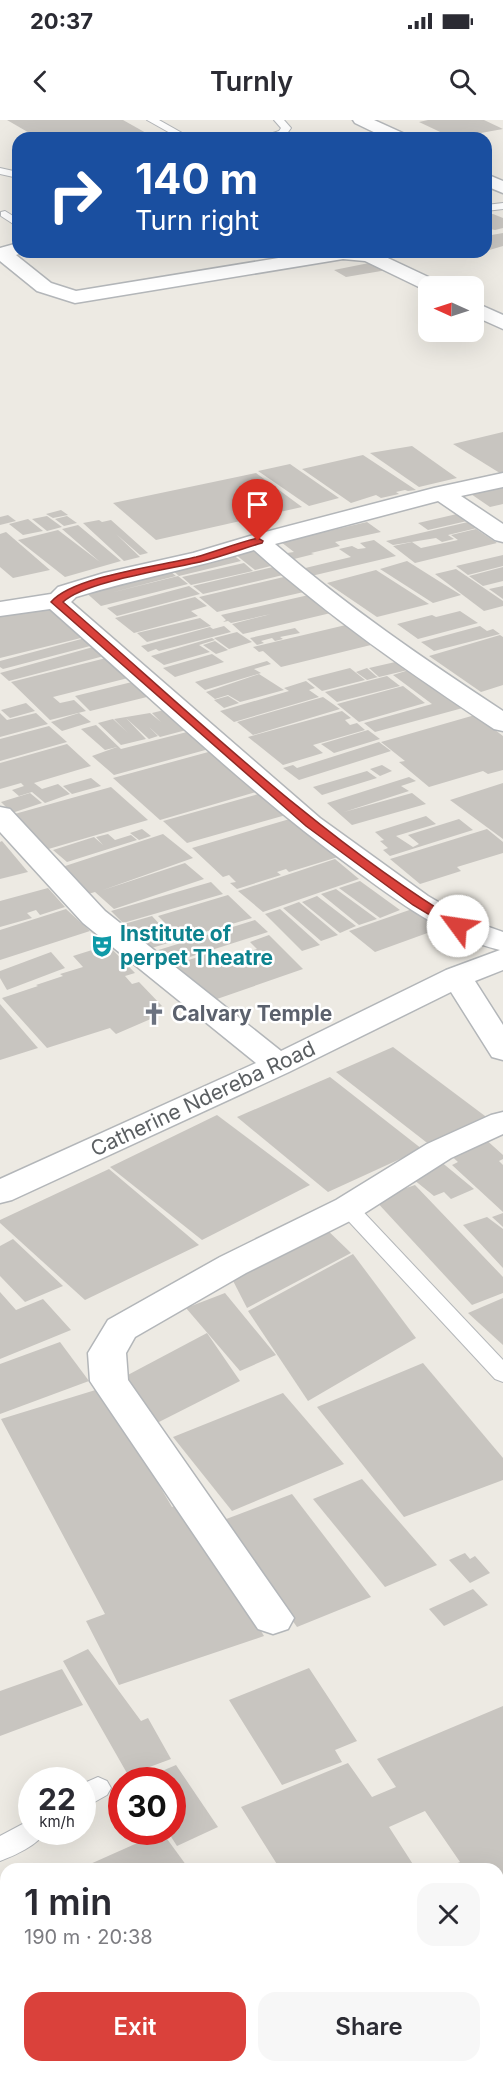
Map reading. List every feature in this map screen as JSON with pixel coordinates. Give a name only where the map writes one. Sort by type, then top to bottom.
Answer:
[{"type":"street","points":[[361,120],[386,132]]},
{"type":"street","points":[[8,251],[4,255],[44,287],[75,297],[313,258]]},
{"type":"street","points":[[373,258],[418,279]]},
{"type":"street","points":[[484,313],[503,323]]},
{"type":"street","points":[[57,602],[66,592],[113,578],[199,559],[258,541],[442,493],[503,480]]},
{"type":"street","points":[[442,493],[503,535]]},
{"type":"street","points":[[258,541],[326,598],[423,670],[503,723]]},
{"type":"street","points":[[0,609],[46,601],[57,602],[310,824],[418,902],[458,926],[503,942]]},
{"type":"street","points":[[0,815],[94,918],[278,1065]]},
{"type":"street","name":"Catherine Ndereba Road","points":[[0,1192],[278,1065],[457,977],[503,959]]},
{"type":"street","points":[[457,977],[503,1050]]},
{"type":"street","points":[[273,1618],[110,1381],[107,1353],[121,1329],[233,1265],[348,1208],[439,1150],[503,1122]]},
{"type":"lane","points":[[152,120],[175,132]]},
{"type":"lane","points":[[279,120],[286,128],[284,132]]},
{"type":"lane","points":[[5,214],[12,219]]},
{"type":"lane","points":[[348,1208],[503,1374]]},
{"type":"lane","points":[[0,1850],[18,1839]]},
{"type":"building","points":[[7,120],[123,120],[144,132],[28,132]]},
{"type":"building","points":[[484,120],[503,129],[486,132],[440,132],[419,122]]},
{"type":"building","points":[[492,214],[503,218],[503,228],[492,229]]},
{"type":"building","points":[[503,233],[503,246],[492,249],[492,235]]},
{"type":"building","points":[[374,262],[387,270],[346,277],[334,270]]},
{"type":"building","points":[[503,432],[503,475],[453,444]]},
{"type":"building","points":[[412,446],[457,478],[419,487],[370,453]]},
{"type":"building","points":[[363,455],[416,490],[396,492],[399,494],[381,498],[376,495],[351,503],[302,469]]},
{"type":"building","points":[[290,464],[339,498],[309,506],[258,471]]},
{"type":"building","points":[[256,473],[302,507],[156,540],[113,503]]},
{"type":"building","points":[[503,484],[503,504],[490,507],[468,492]]},
{"type":"building","points":[[61,510],[68,515],[53,518],[46,514]]},
{"type":"building","points":[[457,514],[467,521],[428,530],[418,523]]},
{"type":"building","points":[[8,515],[16,521],[0,525],[0,517]]},
{"type":"building","points":[[47,516],[62,527],[47,531],[32,519]]},
{"type":"building","points":[[67,516],[77,523],[64,526],[55,519]]},
{"type":"building","points":[[28,519],[43,531],[23,535],[9,524]]},
{"type":"building","points":[[99,520],[102,522],[111,520],[148,553],[140,555],[116,534],[140,557],[124,561],[83,523]]},
{"type":"building","points":[[367,522],[381,532],[335,542],[340,546],[294,559],[287,553],[294,552],[281,542]]},
{"type":"building","points":[[468,522],[477,528],[448,535],[454,539],[442,542],[436,538],[393,545],[386,541]]},
{"type":"building","points":[[78,525],[121,561],[65,577],[18,540],[58,530],[100,562],[62,529]]},
{"type":"building","points":[[476,529],[497,543],[415,563],[393,546],[412,542],[421,548],[458,540],[451,535]]},
{"type":"building","points":[[6,532],[50,570],[13,578],[0,567],[0,534]]},
{"type":"building","points":[[374,540],[396,556],[307,577],[297,570],[351,557],[339,549],[352,546],[358,549],[366,548],[360,543]]},
{"type":"building","points":[[259,549],[279,564],[255,570],[236,555]]},
{"type":"building","points":[[232,554],[241,561],[179,576],[170,568]]},
{"type":"building","points":[[503,555],[503,566],[468,575],[456,566]]},
{"type":"building","points":[[407,561],[461,595],[433,603],[380,569]]},
{"type":"building","points":[[244,563],[253,571],[191,585],[182,577]]},
{"type":"building","points":[[273,567],[283,575],[203,594],[193,586]]},
{"type":"building","points":[[503,567],[503,581],[483,586],[469,576]]},
{"type":"building","points":[[166,568],[176,576],[110,593],[178,576],[188,584],[101,606],[82,589]]},
{"type":"building","points":[[456,569],[503,601],[503,606],[484,611],[435,574]]},
{"type":"building","points":[[376,570],[429,604],[377,617],[327,583]]},
{"type":"building","points":[[288,576],[308,591],[217,612],[199,597]]},
{"type":"building","points":[[189,586],[200,594],[117,616],[107,608]]},
{"type":"building","points":[[503,586],[503,599],[489,589]]},
{"type":"building","points":[[313,594],[335,612],[243,634],[232,624],[271,614],[231,623],[223,622],[226,620],[221,615]]},
{"type":"building","points":[[195,597],[207,606],[191,611],[198,616],[134,633],[115,618]]},
{"type":"building","points":[[46,602],[85,637],[0,658],[0,610]]},
{"type":"building","points":[[460,611],[478,623],[418,639],[397,624],[432,615],[436,617]]},
{"type":"building","points":[[200,618],[211,626],[147,642],[137,633]]},
{"type":"building","points":[[350,624],[375,644],[281,667],[263,651],[259,652],[253,647]]},
{"type":"building","points":[[224,626],[231,632],[159,651],[156,649],[148,652],[141,646],[210,627],[213,629]]},
{"type":"building","points":[[480,626],[487,631],[493,629],[500,634],[434,651],[421,642]]},
{"type":"building","points":[[295,628],[300,633],[280,637],[283,639],[275,641],[272,638],[261,641],[264,643],[257,645],[250,638]]},
{"type":"building","points":[[237,632],[252,642],[229,649],[214,638]]},
{"type":"building","points":[[500,635],[503,637],[503,685],[481,692],[429,656]]},
{"type":"building","points":[[85,638],[94,645],[3,669],[0,667],[0,661]]},
{"type":"building","points":[[212,638],[215,640],[199,645],[210,652],[164,665],[151,656]]},
{"type":"building","points":[[215,641],[228,650],[216,654],[203,645]]},
{"type":"building","points":[[93,647],[104,656],[9,681],[0,673]]},
{"type":"building","points":[[212,654],[224,662],[175,677],[163,668]]},
{"type":"building","points":[[110,657],[132,677],[53,697],[60,703],[74,700],[86,711],[50,720],[11,682]]},
{"type":"building","points":[[404,660],[470,706],[375,732],[364,723],[432,704],[393,675],[412,669],[379,677],[369,668]]},
{"type":"building","points":[[267,661],[271,664],[254,669],[261,673],[205,690],[195,682]]},
{"type":"building","points":[[350,668],[365,680],[322,691],[307,679]]},
{"type":"building","points":[[367,668],[378,677],[367,680],[356,672]]},
{"type":"building","points":[[259,674],[284,690],[240,702],[228,695],[215,699],[206,692]]},
{"type":"building","points":[[387,676],[400,686],[337,702],[325,692]]},
{"type":"building","points":[[306,681],[315,688],[309,690],[319,697],[234,722],[220,711],[289,691],[284,688]]},
{"type":"building","points":[[132,682],[155,695],[90,711],[75,696]]},
{"type":"building","points":[[403,686],[425,703],[359,722],[337,704]]},
{"type":"building","points":[[228,696],[239,703],[224,708],[214,700]]},
{"type":"building","points":[[323,697],[340,709],[253,735],[237,722]]},
{"type":"building","points":[[26,703],[35,711],[10,718],[1,710]]},
{"type":"building","points":[[168,709],[190,729],[160,737],[149,727],[158,736],[149,739],[126,718],[146,739],[121,745],[98,723],[113,719],[128,733],[114,719],[150,713],[161,722],[152,713]]},
{"type":"building","points":[[342,711],[351,718],[345,720],[350,725],[357,723],[365,730],[313,745],[323,753],[283,765],[248,737]]},
{"type":"building","points":[[0,713],[7,720],[36,713],[48,724],[0,737]]},
{"type":"building","points":[[79,713],[91,722],[62,731],[51,722]]},
{"type":"building","points":[[475,715],[503,736],[503,770],[488,774],[483,771],[429,787],[399,762],[405,761],[381,742]]},
{"type":"building","points":[[96,725],[121,749],[187,732],[209,749],[114,775],[92,756],[117,747],[105,750],[81,729]]},
{"type":"building","points":[[49,726],[67,742],[0,761],[0,739]]},
{"type":"building","points":[[368,730],[380,739],[334,753],[321,744]]},
{"type":"building","points":[[379,742],[391,751],[299,780],[283,768],[293,765],[297,768]]},
{"type":"building","points":[[67,744],[91,766],[34,783],[42,789],[58,784],[70,794],[45,803],[32,792],[19,796],[12,790],[24,786],[21,783],[0,789],[0,763]]},
{"type":"building","points":[[212,751],[259,791],[160,820],[113,778]]},
{"type":"building","points":[[382,765],[392,771],[380,776],[370,769]]},
{"type":"building","points":[[367,771],[377,778],[322,795],[313,787]]},
{"type":"building","points":[[409,777],[416,781],[401,786],[409,791],[344,812],[412,793],[426,804],[352,825],[327,803]]},
{"type":"building","points":[[91,778],[101,786],[72,794],[63,786]]},
{"type":"building","points":[[503,783],[503,839],[450,800]]},
{"type":"building","points":[[111,787],[148,820],[45,850],[11,815]]},
{"type":"building","points":[[30,793],[42,803],[12,813],[1,802]]},
{"type":"building","points":[[262,793],[286,815],[187,843],[163,821]]},
{"type":"building","points":[[426,816],[436,824],[396,836],[413,847],[419,844],[408,835],[459,819],[473,830],[390,856],[383,850],[388,848],[380,841],[384,840],[375,832]]},
{"type":"building","points":[[293,818],[338,857],[289,872],[286,869],[277,872],[281,875],[237,889],[230,883],[236,882],[229,875],[223,877],[192,848]]},
{"type":"building","points":[[142,829],[151,836],[139,840],[130,833]]},
{"type":"building","points":[[487,829],[503,842],[503,853],[457,867],[461,871],[420,884],[390,859]]},
{"type":"building","points":[[108,834],[115,840],[131,835],[137,840],[67,862],[53,850],[94,837],[103,845],[96,837]]},
{"type":"building","points":[[163,834],[193,858],[103,890],[185,863],[204,879],[114,909],[95,892],[88,894],[59,868]]},
{"type":"building","points":[[2,841],[28,872],[0,879],[0,842]]},
{"type":"building","points":[[335,859],[359,879],[263,912],[238,891]]},
{"type":"building","points":[[360,881],[400,910],[380,918],[339,888]]},
{"type":"building","points":[[211,882],[223,894],[123,923],[111,911]]},
{"type":"building","points":[[48,888],[65,907],[40,915],[36,910],[27,913],[32,918],[0,927],[0,901]]},
{"type":"building","points":[[336,889],[377,919],[359,925],[321,894]]},
{"type":"building","points":[[228,895],[252,918],[181,939],[158,916]]},
{"type":"building","points":[[317,896],[356,926],[340,933],[302,902]]},
{"type":"building","points":[[299,902],[338,935],[321,941],[283,908]]},
{"type":"building","points":[[418,907],[444,927],[375,952],[349,931]]},
{"type":"building","points":[[66,909],[90,931],[0,960],[0,930]]},
{"type":"building","points":[[280,909],[320,945],[302,951],[265,914]]},
{"type":"building","points":[[152,916],[175,941],[148,949],[124,924]]},
{"type":"building","points":[[255,920],[268,932],[165,965],[152,952]]},
{"type":"building","points":[[269,935],[303,969],[217,999],[197,999],[166,967],[214,952],[221,961],[257,949],[250,942]]},
{"type":"building","points":[[108,945],[135,973],[125,976],[132,984],[139,982],[162,1006],[153,1009],[160,1015],[116,1034],[110,1028],[47,1048],[2,998],[83,967],[73,956]]},
{"type":"building","points":[[51,952],[65,968],[7,990],[0,978],[0,971]]},
{"type":"building","points":[[0,1004],[38,1048],[0,1060]]},
{"type":"building","points":[[393,1047],[493,1122],[435,1149],[336,1072]]},
{"type":"building","points":[[330,1077],[422,1149],[328,1192],[237,1117]]},
{"type":"building","points":[[217,1115],[310,1185],[202,1240],[110,1167]]},
{"type":"building","points":[[483,1137],[503,1155],[503,1159],[499,1161],[503,1165],[503,1212],[452,1165],[458,1162],[445,1150]]},
{"type":"building","points":[[440,1161],[474,1189],[451,1199],[444,1192],[434,1196],[408,1175]]},
{"type":"building","points":[[109,1169],[199,1245],[85,1300],[0,1223],[0,1220]]},
{"type":"building","points":[[415,1185],[503,1277],[503,1293],[472,1305],[374,1199]]},
{"type":"building","points":[[503,1213],[503,1227],[492,1217]]},
{"type":"building","points":[[487,1217],[503,1229],[503,1268],[463,1225]]},
{"type":"building","points":[[321,1224],[351,1253],[247,1308],[229,1273]]},
{"type":"building","points":[[13,1239],[63,1286],[25,1302],[0,1276],[0,1246]]},
{"type":"building","points":[[353,1254],[416,1338],[308,1401],[248,1311]]},
{"type":"building","points":[[0,1292],[16,1310],[43,1299],[71,1330],[0,1359]]},
{"type":"building","points":[[225,1293],[276,1355],[240,1371],[186,1308]]},
{"type":"building","points":[[503,1298],[503,1345],[468,1313]]},
{"type":"building","points":[[207,1333],[240,1381],[157,1423],[124,1377]]},
{"type":"building","points":[[60,1342],[89,1381],[0,1414],[0,1364]]},
{"type":"building","points":[[423,1363],[503,1458],[503,1480],[404,1517],[317,1407]]},
{"type":"building","points":[[102,1388],[172,1507],[185,1502],[264,1636],[119,1685],[86,1621],[105,1614],[1,1419]]},
{"type":"building","points":[[283,1393],[344,1464],[232,1511],[173,1437]]},
{"type":"building","points":[[362,1479],[437,1565],[385,1587],[313,1499]]},
{"type":"building","points":[[292,1494],[371,1597],[297,1627],[221,1521]]},
{"type":"building","points":[[465,1553],[470,1559],[475,1556],[490,1573],[470,1583],[449,1560]]},
{"type":"building","points":[[473,1589],[488,1605],[444,1626],[429,1609]]},
{"type":"building","points":[[88,1649],[141,1721],[148,1718],[171,1759],[150,1767],[123,1767],[63,1661]]},
{"type":"building","points":[[309,1668],[357,1741],[335,1750],[342,1762],[282,1785],[229,1700]]},
{"type":"building","points":[[62,1669],[83,1705],[0,1736],[0,1691]]},
{"type":"building","points":[[503,1706],[503,1863],[457,1863],[460,1862],[425,1811],[389,1827],[412,1863],[276,1863],[241,1807],[348,1763],[372,1797],[396,1787],[377,1759]]},
{"type":"building","points":[[186,1780],[218,1827],[186,1842]]},
{"type":"building","points":[[133,1845],[171,1845],[185,1863],[92,1863]]},
{"type":"place","name":"Institute of perpet Theatre","points":[[102,946]]},
{"type":"place","name":"Calvary Temple","points":[[154,1014]]},
{"type":"route","points":[[258,541],[199,559],[113,578],[66,592],[59,597],[57,602],[310,824],[418,902],[458,926]]}]
